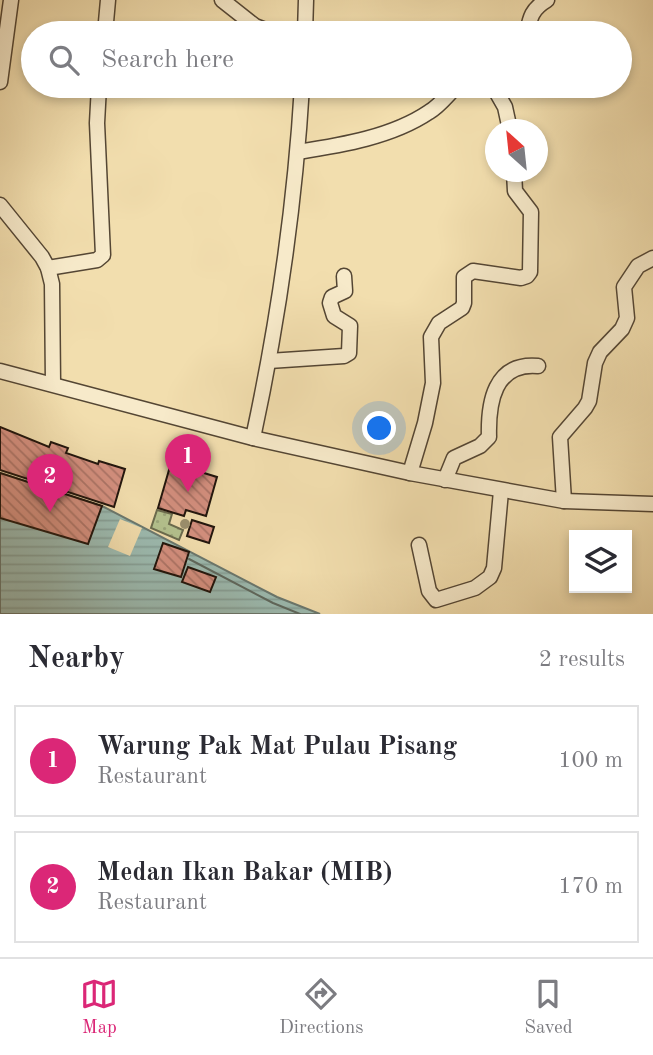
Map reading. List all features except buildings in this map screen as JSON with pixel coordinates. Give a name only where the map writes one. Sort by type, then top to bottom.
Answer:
[{"type":"street","points":[[0,82],[11,0]]},
{"type":"street","points":[[106,21],[108,0]]},
{"type":"street","points":[[222,0],[249,21]]},
{"type":"street","points":[[305,21],[306,0]]},
{"type":"street","points":[[530,21],[535,7],[546,0]]},
{"type":"street","points":[[48,268],[97,260],[103,255],[98,98]]},
{"type":"street","points":[[253,439],[283,274],[298,152],[301,98]]},
{"type":"street","points":[[298,152],[358,140],[402,127],[431,111],[445,98]]},
{"type":"street","points":[[500,98],[508,119]]},
{"type":"street","points":[[410,473],[425,423],[433,383],[431,337],[439,323],[462,308],[464,277],[473,271],[521,278],[530,272],[531,212],[515,191],[515,182]]},
{"type":"street","points":[[0,205],[48,268],[52,284],[53,384]]},
{"type":"street","points":[[564,501],[560,437],[589,401],[595,363],[600,352],[622,328],[627,318],[624,287],[638,266],[653,258]]},
{"type":"street","points":[[269,361],[344,356],[349,353],[351,326],[334,316],[330,303],[332,297],[345,291],[344,276]]},
{"type":"street","points":[[445,480],[453,458],[480,446],[489,437],[490,404],[500,381],[518,367],[538,366]]},
{"type":"street","points":[[0,371],[253,439],[410,473],[564,501],[653,504]]},
{"type":"street","points":[[419,545],[429,591],[436,600],[485,582],[494,568],[501,491]]},
{"type":"green space","points":[[157,510],[172,514],[169,524],[183,530],[179,540],[151,528]]},
{"type":"water","points":[[0,473],[104,507],[277,597],[320,614],[0,614]]},
{"type":"pier","points":[[120,519],[142,528],[130,556],[108,547]]},
{"type":"place","name":"Warung Pak Mat Pulau Pisang","points":[[188,492]]},
{"type":"place","name":"Medan Ikan Bakar (MIB)","points":[[50,512]]}]
